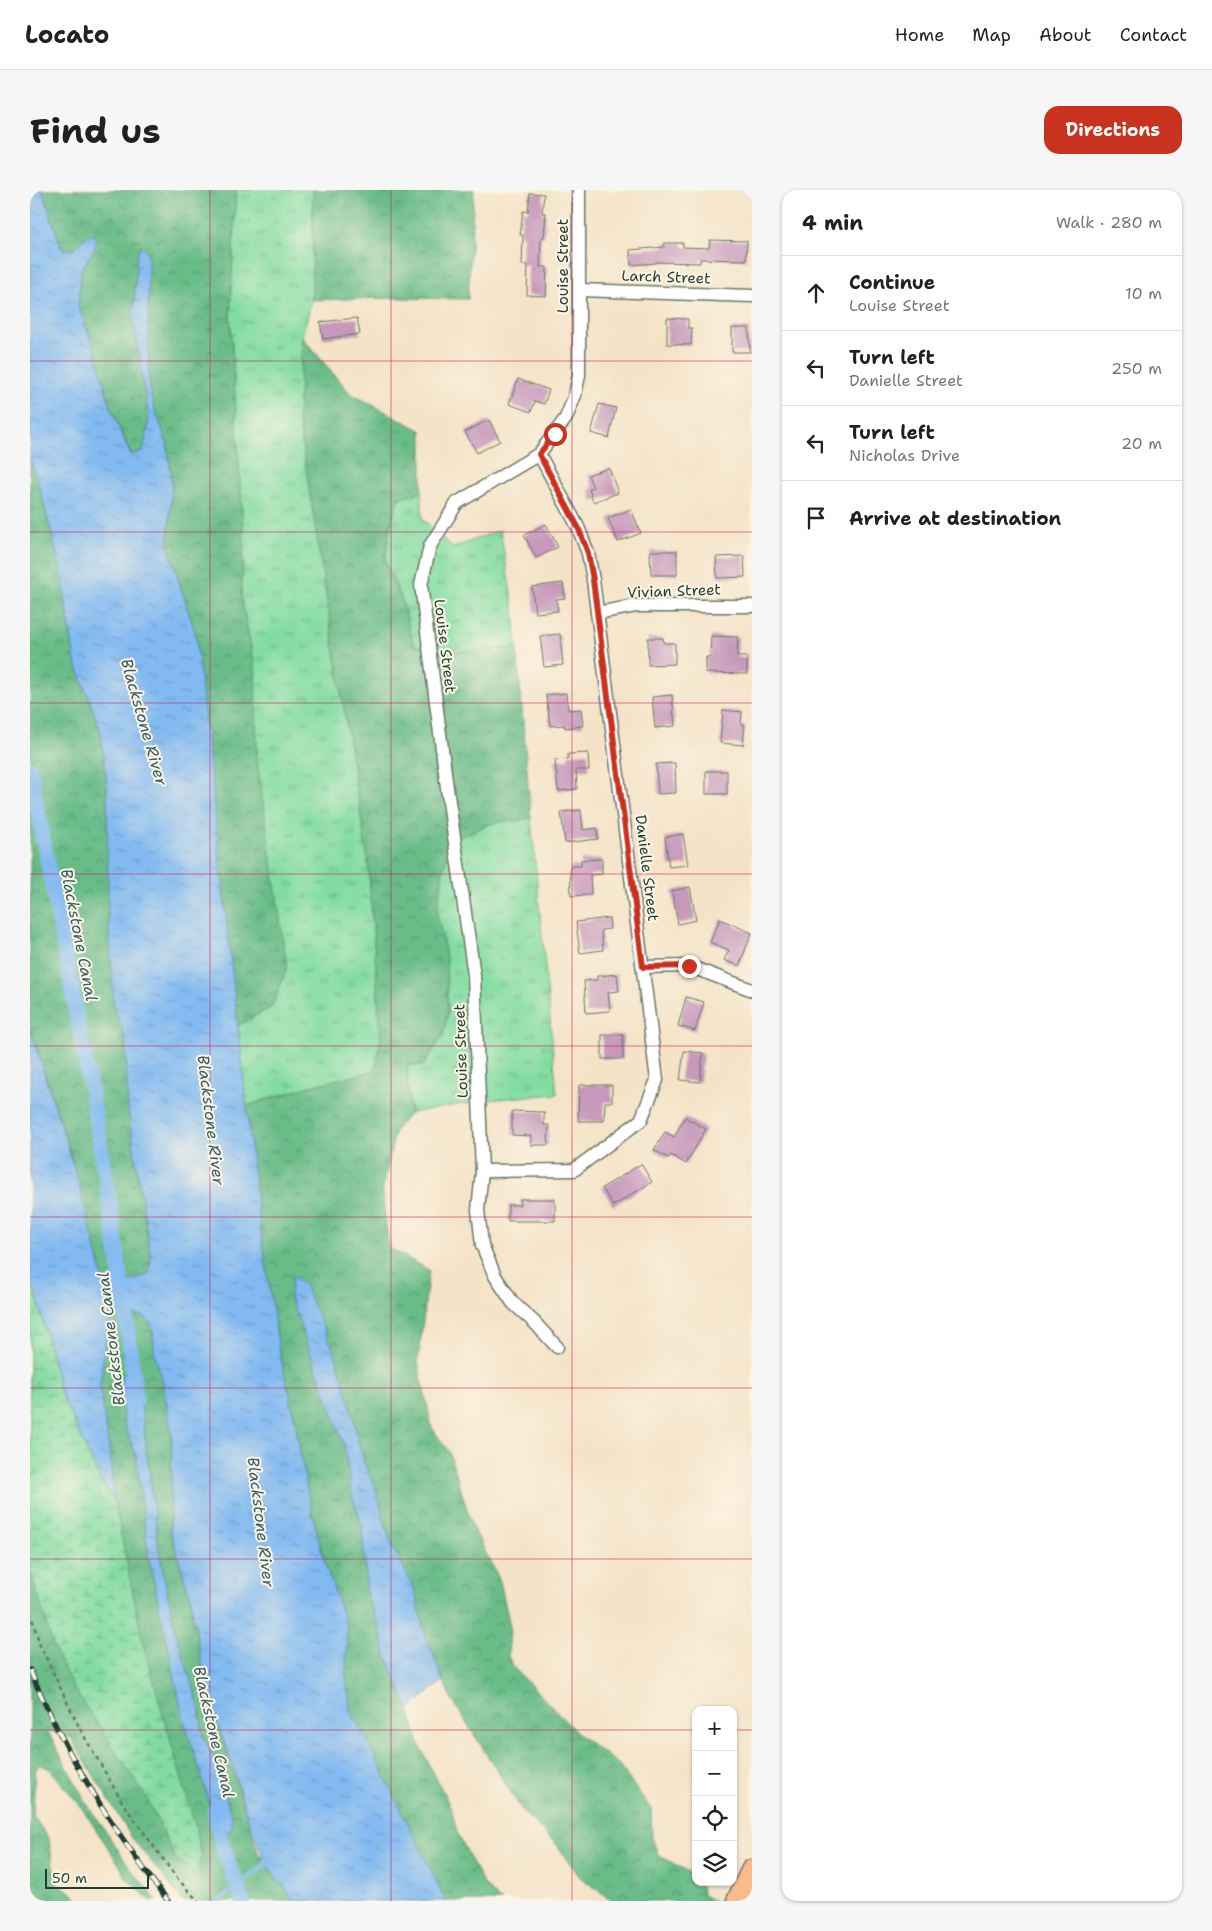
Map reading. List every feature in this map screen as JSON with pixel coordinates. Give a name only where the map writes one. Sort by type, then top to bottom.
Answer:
[{"type":"highway","points":[[738,1901],[752,1871]]},
{"type":"street","name":"Louise Street","points":[[556,1347],[534,1322],[513,1303],[491,1269],[482,1246],[478,1210],[482,1171],[474,976],[447,788],[421,585],[430,546],[457,503],[539,454],[566,418],[575,395],[579,375],[579,190]]},
{"type":"street","name":"Larch Street","points":[[580,290],[752,296]]},
{"type":"street","name":"Danielle Street","points":[[482,1171],[574,1170],[641,1120],[657,1080],[588,553],[578,527],[539,454]]},
{"type":"street","name":"Vivian Street","points":[[597,613],[636,606],[752,606]]},
{"type":"street","points":[[643,967],[689,966],[752,990]]},
{"type":"path","points":[[30,1612],[40,1645],[80,1729],[124,1805],[176,1877],[198,1901]]},
{"type":"green space","points":[[42,190],[236,190],[230,315],[244,545],[241,597],[255,668],[257,760],[287,968],[272,1007],[238,1025],[196,636],[168,545],[172,484],[167,442],[153,404],[149,381],[148,254],[133,315],[149,418],[143,453],[131,454],[110,405],[96,354],[78,304],[81,269],[94,249],[88,234],[73,250],[62,249]]},
{"type":"green space","points":[[236,190],[313,190],[312,300],[302,337],[298,418],[368,861],[381,1037],[375,1071],[314,1085],[246,1106],[238,1025],[272,1007],[257,760],[255,668],[241,597],[244,545],[230,315]]},
{"type":"green space","points":[[313,190],[474,190],[468,299],[312,300]]},
{"type":"green space","points":[[302,337],[350,393],[422,431],[422,492],[398,499],[390,527],[385,561],[402,600],[413,643],[432,653],[517,648],[531,818],[493,823],[450,840],[437,913],[446,957],[448,1014],[443,1035],[424,1065],[407,1065],[410,1113],[395,1131],[382,1192],[389,1248],[429,1270],[418,1362],[432,1428],[449,1452],[472,1525],[500,1581],[510,1626],[508,1656],[513,1667],[578,1734],[619,1765],[651,1809],[652,1838],[658,1854],[692,1874],[692,1886],[700,1886],[703,1895],[714,1901],[613,1901],[580,1877],[556,1844],[524,1813],[450,1697],[424,1630],[414,1588],[391,1544],[375,1487],[363,1460],[364,1454],[358,1444],[353,1414],[292,1277],[290,1297],[344,1445],[352,1494],[362,1525],[367,1596],[380,1629],[386,1656],[409,1709],[419,1744],[451,1808],[457,1832],[483,1883],[497,1899],[502,1901],[442,1901],[367,1740],[351,1713],[346,1677],[347,1628],[323,1557],[307,1491],[294,1415],[279,1350],[258,1212],[246,1106],[314,1085],[375,1071],[381,1037],[368,861],[298,418]]},
{"type":"green space","points":[[30,459],[60,566],[75,661],[101,732],[107,787],[114,1007],[125,1038],[128,1109],[151,1259],[149,1275],[122,1283],[104,1282],[68,1144],[30,1028]]},
{"type":"green space","points":[[422,492],[422,518],[453,548],[500,530],[514,610],[517,648],[432,653],[413,643],[402,600],[385,561],[390,527],[398,499]]},
{"type":"green space","points":[[531,818],[557,1094],[488,1100],[410,1113],[407,1065],[424,1065],[446,957],[437,913],[450,840],[493,823]]},
{"type":"green space","points":[[30,1281],[36,1293],[60,1391],[102,1483],[114,1500],[144,1648],[196,1829],[201,1855],[199,1869],[195,1872],[176,1859],[147,1798],[73,1687],[55,1651],[30,1570]]},
{"type":"green space","points":[[109,1313],[145,1317],[153,1329],[154,1352],[162,1378],[172,1437],[170,1530],[190,1596],[192,1618],[231,1767],[258,1852],[268,1864],[314,1901],[183,1901],[132,1838],[71,1738],[47,1730],[87,1804],[129,1866],[157,1901],[151,1901],[126,1878],[119,1864],[79,1804],[50,1769],[39,1764],[35,1772],[33,1816],[49,1839],[56,1884],[71,1892],[79,1901],[30,1901],[30,1570],[55,1651],[73,1687],[147,1798],[176,1859],[199,1869],[201,1855],[196,1829],[144,1648],[114,1500],[110,1455],[100,1386]],"holes":[[[122,1373],[139,1388],[159,1551],[175,1630],[199,1706],[203,1736],[213,1756],[233,1820],[183,1716],[149,1559],[136,1455],[125,1427],[119,1394]]]},
{"type":"water","name":"Blackstone River","points":[[30,190],[42,190],[62,249],[73,250],[88,234],[97,237],[94,249],[81,269],[78,304],[96,354],[110,405],[130,454],[143,452],[149,418],[133,319],[137,254],[141,245],[148,254],[149,381],[153,404],[167,442],[172,484],[168,545],[196,636],[258,1212],[279,1350],[294,1415],[307,1491],[323,1557],[347,1628],[346,1677],[351,1713],[367,1740],[446,1901],[295,1901],[266,1864],[247,1817],[230,1757],[207,1697],[190,1596],[170,1530],[172,1437],[162,1378],[154,1352],[153,1329],[145,1317],[109,1313],[100,1386],[110,1455],[114,1500],[102,1483],[60,1391],[36,1293],[30,1281],[30,1028],[79,1183],[104,1282],[122,1283],[148,1275],[151,1259],[128,1109],[125,1038],[114,1007],[108,910],[107,787],[101,732],[75,661],[60,566],[30,459]]},
{"type":"water","points":[[292,1276],[298,1278],[304,1285],[335,1353],[353,1414],[358,1444],[364,1455],[363,1460],[375,1487],[391,1544],[414,1588],[424,1630],[443,1681],[409,1709],[386,1656],[380,1629],[367,1596],[362,1525],[352,1494],[344,1445],[290,1297]]},
{"type":"water","points":[[122,1373],[131,1376],[139,1388],[159,1551],[175,1630],[199,1706],[203,1736],[213,1756],[233,1820],[230,1832],[217,1829],[183,1716],[149,1559],[136,1455],[125,1427],[119,1394]]},
{"type":"building","points":[[530,193],[544,194],[542,213],[546,213],[544,237],[541,237],[540,267],[547,267],[546,296],[527,295],[528,265],[522,265],[523,235],[520,235],[523,211],[528,212]]},
{"type":"building","points":[[710,240],[747,241],[746,260],[700,259],[700,263],[656,262],[631,265],[630,250],[664,247],[664,243],[683,243],[683,247],[709,248]]},
{"type":"building","points":[[357,318],[360,334],[323,339],[320,322]]},
{"type":"building","points":[[667,318],[688,319],[688,328],[692,328],[691,345],[667,344]]},
{"type":"building","points":[[732,328],[749,328],[750,352],[732,352]]},
{"type":"building","points":[[518,379],[549,390],[544,404],[535,401],[531,412],[509,404]]},
{"type":"building","points":[[599,404],[616,408],[609,438],[591,433]]},
{"type":"building","points":[[489,420],[500,441],[477,453],[465,432]]},
{"type":"building","points":[[609,468],[618,493],[593,502],[589,489],[593,488],[588,475]]},
{"type":"building","points":[[631,509],[641,533],[618,542],[608,518]]},
{"type":"building","points":[[546,524],[558,547],[536,558],[524,535]]},
{"type":"building","points":[[650,551],[677,551],[677,575],[651,575]]},
{"type":"building","points":[[744,556],[745,577],[717,578],[716,557]]},
{"type":"building","points":[[563,583],[565,598],[556,599],[558,611],[535,613],[532,587]]},
{"type":"building","points":[[560,634],[563,665],[544,667],[540,636]]},
{"type":"building","points":[[711,636],[738,637],[737,657],[747,657],[747,674],[706,673],[706,657],[710,658]]},
{"type":"building","points":[[648,638],[663,638],[664,643],[675,643],[675,664],[648,665]]},
{"type":"building","points":[[566,693],[568,710],[581,709],[583,726],[565,728],[564,725],[550,726],[546,695]]},
{"type":"building","points":[[672,695],[675,726],[655,728],[652,697]]},
{"type":"building","points":[[723,710],[742,712],[741,725],[745,725],[743,745],[720,743]]},
{"type":"building","points":[[588,753],[589,770],[576,770],[577,789],[558,791],[555,760],[568,759],[568,754]]},
{"type":"building","points":[[675,763],[676,793],[658,794],[656,764]]},
{"type":"building","points":[[706,771],[727,771],[727,794],[706,794]]},
{"type":"building","points":[[581,810],[583,830],[597,828],[598,839],[565,843],[561,812]]},
{"type":"building","points":[[683,834],[688,865],[669,867],[665,837]]},
{"type":"building","points":[[602,859],[602,874],[590,875],[591,895],[571,896],[570,866],[581,866],[581,860]]},
{"type":"building","points":[[690,887],[696,920],[678,924],[672,891]]},
{"type":"building","points":[[609,918],[610,929],[601,930],[603,950],[580,953],[576,922]]},
{"type":"building","points":[[720,919],[752,933],[739,966],[724,960],[729,950],[710,942]]},
{"type":"building","points":[[617,974],[619,991],[608,992],[610,1011],[586,1013],[584,981],[597,980],[597,976]]},
{"type":"building","points":[[686,997],[704,1002],[695,1031],[678,1026]]},
{"type":"building","points":[[602,1035],[623,1035],[623,1059],[602,1059]]},
{"type":"building","points":[[684,1051],[703,1053],[700,1082],[680,1080]]},
{"type":"building","points":[[579,1085],[612,1085],[612,1102],[605,1102],[604,1121],[578,1121]]},
{"type":"building","points":[[512,1111],[544,1112],[544,1125],[549,1125],[548,1145],[531,1145],[531,1136],[512,1135]]},
{"type":"building","points":[[685,1117],[706,1129],[686,1164],[671,1155],[668,1158],[654,1150],[665,1132],[674,1137]]},
{"type":"building","points":[[641,1164],[652,1182],[613,1206],[602,1188]]},
{"type":"building","points":[[520,1199],[555,1199],[555,1221],[508,1221],[508,1205],[520,1205]]},
{"type":"waterway","name":"Blackstone Canal","points":[[30,769],[103,1163],[127,1321],[136,1401]]},
{"type":"waterway","name":"Blackstone Canal","points":[[214,1811],[223,1848],[243,1901]]},
{"type":"waterway","points":[[218,1901],[266,1864],[266,1859]]},
{"type":"railway","points":[[30,1670],[58,1731],[91,1790],[147,1874],[168,1901]]},
{"type":"route","points":[[555,434],[539,454],[578,527],[588,553],[643,967],[689,966]]}]
